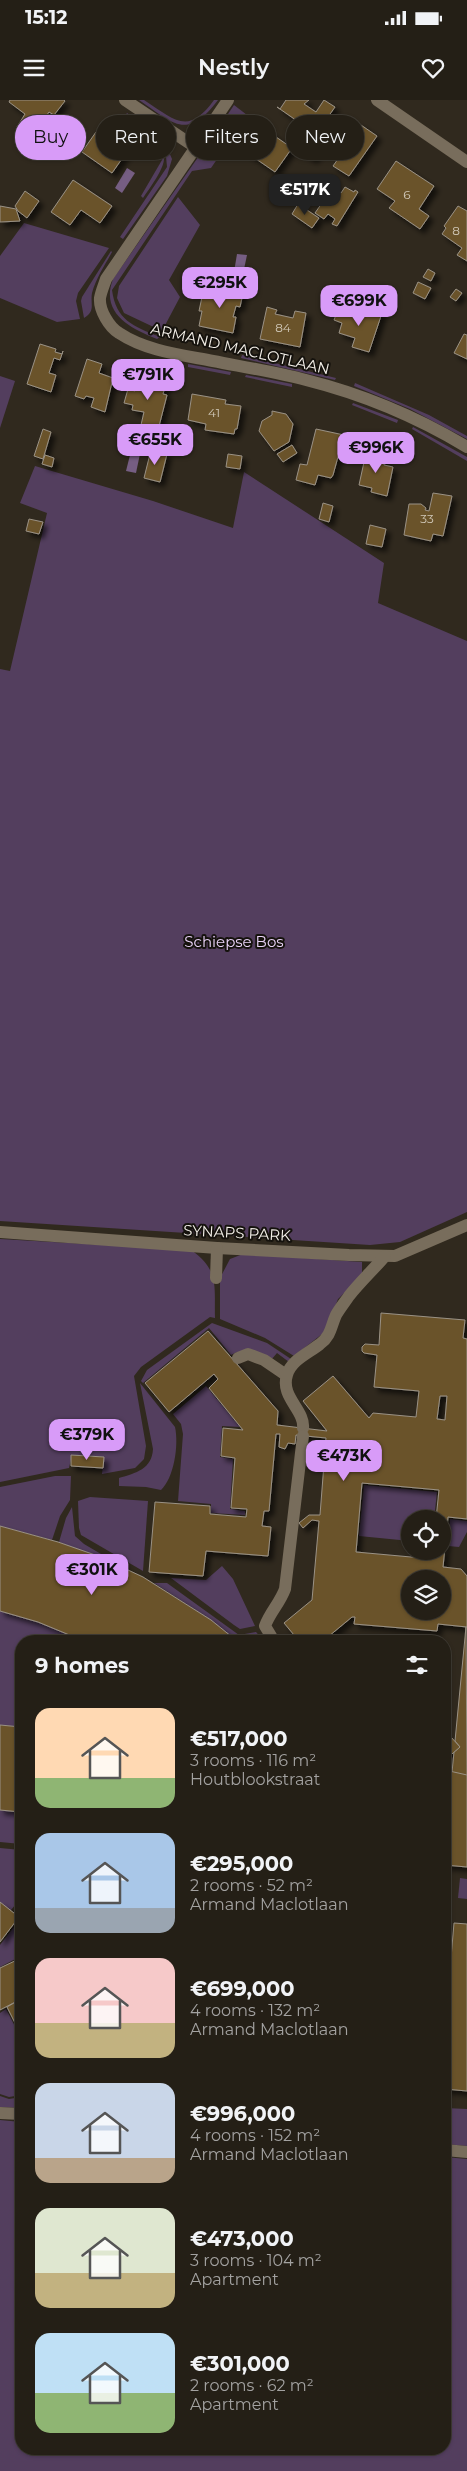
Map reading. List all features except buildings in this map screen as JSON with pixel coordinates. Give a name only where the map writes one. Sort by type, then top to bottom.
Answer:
[{"type":"street","points":[[125,100],[186,141]]},
{"type":"street","name":"ARMAND MACLOTLAAN","points":[[217,115],[228,100]]},
{"type":"street","points":[[377,100],[467,162]]},
{"type":"street","name":"ARMAND MACLOTLAAN","points":[[186,160],[106,280],[100,298],[104,316],[110,325],[118,333],[128,338],[174,354],[306,380],[375,402],[441,431],[467,446]]},
{"type":"street","name":"SYNAPS PARK","points":[[0,1232],[217,1248],[395,1256],[467,1225]]},
{"type":"street","points":[[216,1278],[217,1248]]},
{"type":"street","points":[[270,1635],[265,1626],[269,1614],[282,1599],[285,1590],[304,1422],[290,1400],[286,1375],[298,1360],[321,1344],[330,1334],[336,1316],[350,1295],[385,1256]]},
{"type":"street","points":[[238,1358],[248,1354],[264,1360],[286,1375]]},
{"type":"street","points":[[0,2113],[15,2114]]},
{"type":"street","points":[[451,2151],[467,2152]]},
{"type":"green space","points":[[139,100],[144,100],[166,115],[161,115]]},
{"type":"green space","points":[[214,100],[218,100],[207,113],[200,115]]},
{"type":"green space","points":[[234,105],[247,115],[227,115]]},
{"type":"green space","points":[[176,119],[186,121],[186,124],[176,123]]},
{"type":"green space","points":[[162,160],[164,160],[154,182],[143,198],[141,196]]},
{"type":"green space","points":[[166,160],[172,160],[167,176],[123,239],[120,237],[167,167]]},
{"type":"green space","points":[[196,160],[217,160],[211,168],[192,171],[112,290],[117,308],[127,321],[160,337],[157,339],[137,330],[120,318],[114,310],[111,301],[110,291],[113,279]]},
{"type":"green space","points":[[178,197],[200,225],[169,280],[180,297],[162,331],[124,313],[117,298],[119,286]]},
{"type":"green space","points":[[24,223],[109,248],[78,293],[76,301],[80,319],[57,322],[0,298],[0,256]]},
{"type":"green space","points":[[111,251],[94,287],[90,313],[84,318],[82,297]]},
{"type":"green space","points":[[242,355],[336,378],[335,380],[241,358]]},
{"type":"green space","points":[[188,364],[231,372],[230,375],[188,367]]},
{"type":"green space","points":[[246,375],[292,384],[292,387],[245,377]]},
{"type":"green space","points":[[0,376],[15,381],[0,428]]},
{"type":"green space","points":[[355,383],[429,415],[467,436],[467,439],[410,409],[354,386]]},
{"type":"green space","points":[[353,403],[398,420],[397,423],[352,405]]},
{"type":"green space","points":[[413,427],[467,457],[467,461],[412,429]]},
{"type":"green space","name":"Schiepse Bos","points":[[35,466],[153,501],[233,528],[244,472],[384,563],[378,603],[467,641],[467,1212],[400,1242],[370,1245],[0,1221],[0,669],[10,671],[47,513],[20,503]]},
{"type":"green space","points":[[0,1239],[191,1250],[207,1265],[215,1288],[215,1318],[210,1317],[141,1367],[134,1376],[146,1446],[144,1459],[135,1468],[102,1474],[104,1457],[72,1455],[69,1468],[0,1482]]},
{"type":"green space","points":[[243,1254],[362,1262],[362,1276],[338,1299],[326,1331],[294,1356],[265,1338],[220,1319],[220,1278],[230,1259]]},
{"type":"green space","points":[[212,1323],[267,1343],[291,1359],[289,1362],[277,1353],[271,1360],[237,1352],[231,1355],[209,1328],[143,1383],[141,1381],[147,1370]]},
{"type":"green space","points":[[140,1383],[175,1427],[176,1452],[172,1470],[161,1490],[146,1487],[119,1486],[119,1478],[142,1469],[152,1456],[153,1449]]},
{"type":"green space","points":[[206,1386],[240,1427],[222,1426],[220,1457],[233,1459],[230,1509],[245,1511],[245,1515],[211,1513],[211,1504],[178,1501],[183,1434],[181,1424],[173,1414]]},
{"type":"green space","points":[[55,1476],[71,1476],[70,1500],[60,1516],[52,1540],[0,1526],[0,1487]]},
{"type":"green space","points":[[364,1485],[437,1492],[435,1510],[401,1510],[401,1540],[359,1536]]},
{"type":"green space","points":[[90,1497],[148,1501],[143,1571],[81,1535],[78,1501]]},
{"type":"green space","points":[[72,1507],[75,1536],[84,1544],[130,1571],[59,1542],[66,1518]]},
{"type":"green space","points":[[451,1519],[467,1521],[467,1532],[459,1547],[451,1546]]},
{"type":"green space","points":[[222,1566],[233,1579],[255,1626],[240,1629],[171,1578],[206,1580]]},
{"type":"green space","points":[[154,1583],[167,1583],[239,1635],[230,1635],[211,1620]]},
{"type":"green space","points":[[0,1611],[38,1622],[69,1635],[15,1635],[15,1726],[0,1725]]},
{"type":"green space","points":[[256,1632],[259,1635],[239,1635]]},
{"type":"green space","points":[[0,1810],[15,1811],[15,1843],[0,1842]]},
{"type":"green space","points":[[0,1848],[15,1849],[15,1905],[0,1923]]},
{"type":"green space","points":[[460,1878],[467,1879],[467,1899],[458,1898]]},
{"type":"green space","points":[[15,1926],[15,1959],[0,1967],[0,1945]]},
{"type":"green space","points":[[6,2009],[15,2026],[15,2096],[9,2097],[0,2094],[0,2013]]},
{"type":"green space","points":[[0,2096],[9,2099],[15,2098],[15,2108],[0,2107]]},
{"type":"green space","points":[[451,2108],[467,2109],[467,2146],[451,2145]]},
{"type":"green space","points":[[0,2120],[15,2121],[15,2455],[451,2455],[451,2158],[467,2159],[467,2471],[0,2471]]},
{"type":"shaded area","points":[[127,168],[135,173],[122,193],[115,188]]},
{"type":"shaded area","points":[[237,254],[247,255],[243,274],[234,272]]},
{"type":"shaded area","points":[[132,447],[141,449],[136,473],[126,471]]}]
